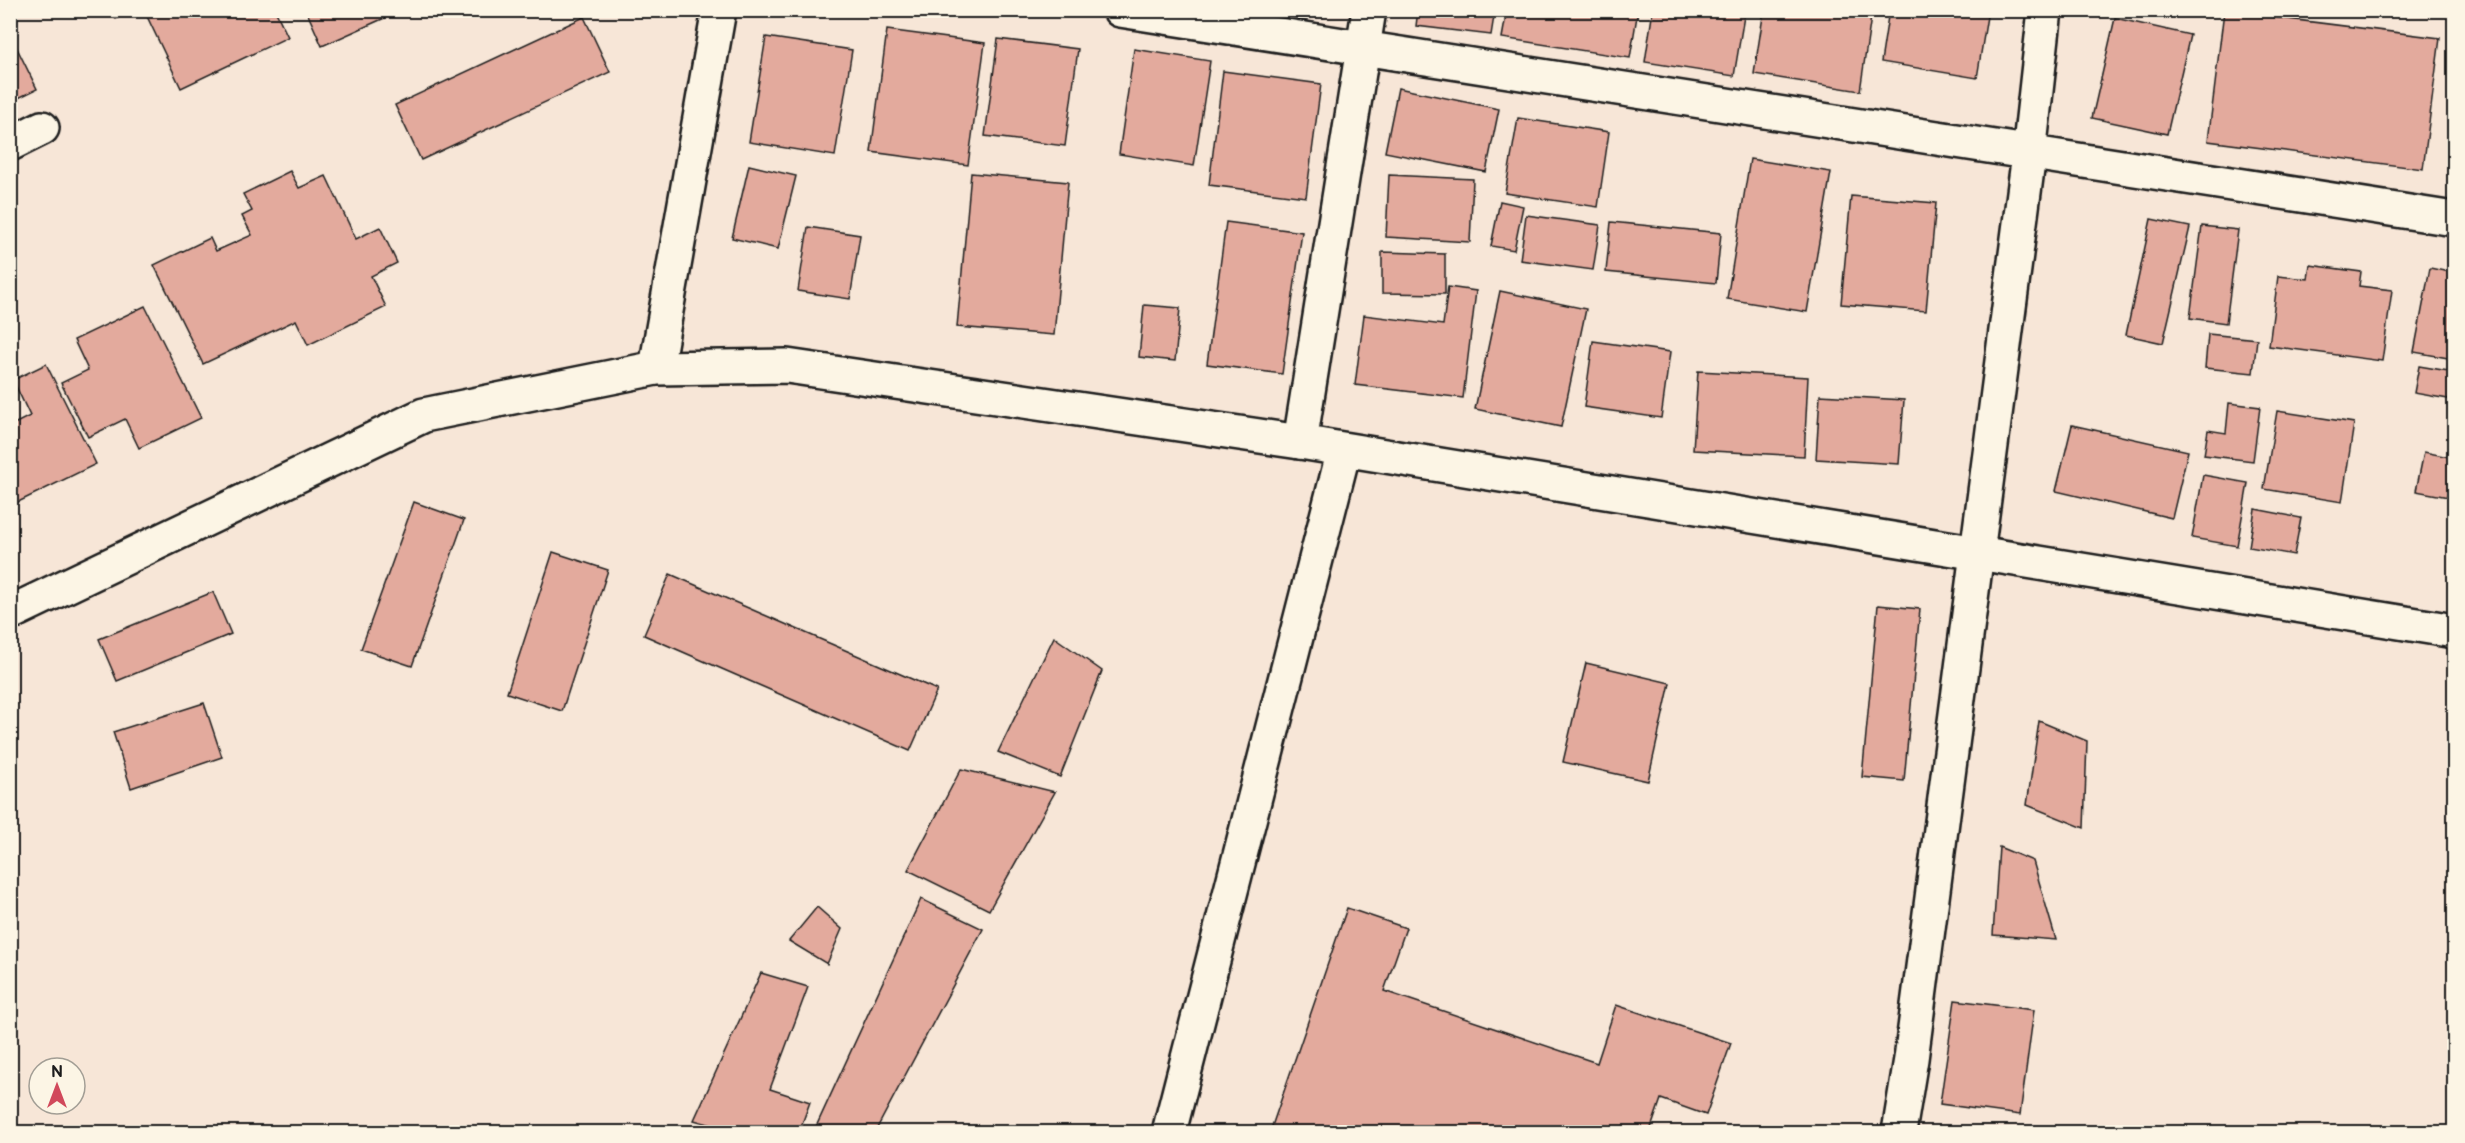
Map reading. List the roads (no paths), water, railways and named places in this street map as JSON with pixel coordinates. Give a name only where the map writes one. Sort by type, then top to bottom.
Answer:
[{"type":"street","points":[[656,368],[719,10]]},
{"type":"street","points":[[1120,10],[2454,219]]},
{"type":"street","points":[[1300,442],[1369,10]]},
{"type":"street","points":[[1899,1132],[1911,1059],[1977,554],[2029,154],[2045,10]]},
{"type":"street","points":[[10,144],[42,128]]},
{"type":"street","points":[[10,613],[424,415],[656,368],[787,366],[1300,442],[2454,631]]},
{"type":"street","points":[[1169,1132],[1344,450]]}]
